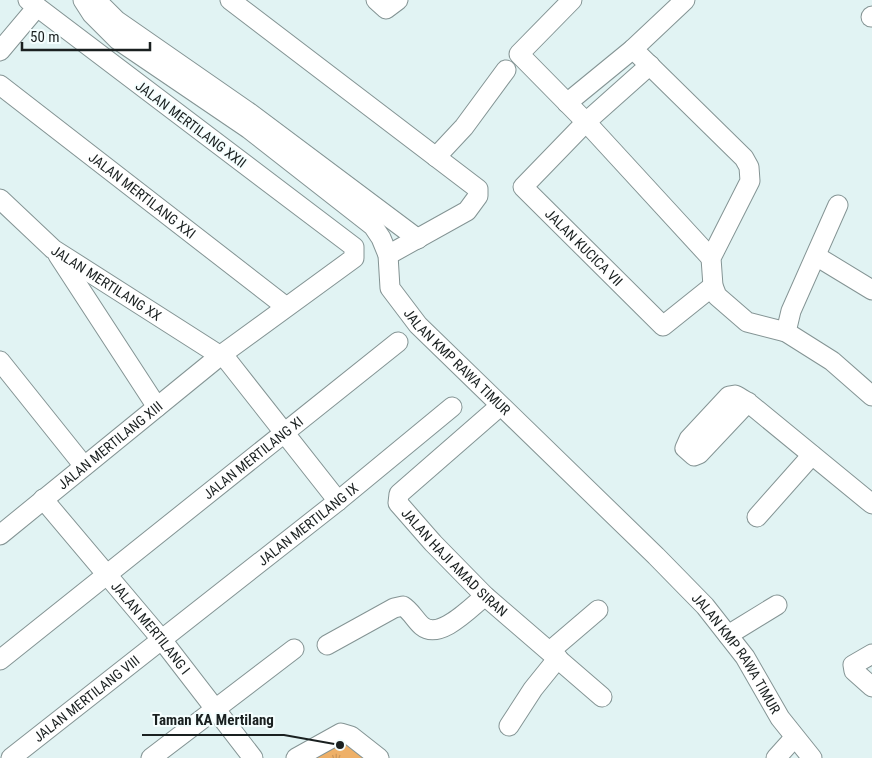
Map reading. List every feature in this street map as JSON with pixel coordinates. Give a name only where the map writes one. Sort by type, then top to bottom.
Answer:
[{"type":"street","name":"JALAN KMP RAWA TIMUR","points":[[84,0],[92,14],[118,40],[249,129],[364,218],[381,238],[388,255],[390,288],[418,325],[705,606],[746,657],[780,718],[794,738],[812,758]]},
{"type":"street","points":[[98,0],[116,20],[247,111],[418,239]]},
{"type":"street","points":[[230,0],[478,189],[478,196],[467,211],[388,255]]},
{"type":"street","points":[[376,0],[386,9],[398,0]]},
{"type":"street","points":[[572,0],[519,54],[586,122],[711,258]]},
{"type":"street","points":[[567,103],[632,49],[685,0]]},
{"type":"street","points":[[0,51],[32,4]]},
{"type":"street","name":"JALAN MERTILANG XXII","points":[[32,4],[354,247]]},
{"type":"street","points":[[632,49],[744,158],[749,167],[750,180],[711,258],[713,286],[717,296],[747,322],[786,332],[832,361],[872,396]]},
{"type":"street","name":"JALAN KUCICA VII","points":[[650,65],[586,122],[526,182],[524,190],[662,326],[713,286]]},
{"type":"street","points":[[436,157],[464,127],[506,70]]},
{"type":"street","name":"JALAN MERTILANG XXI","points":[[0,85],[285,306]]},
{"type":"street","name":"JALAN MERTILANG XX","points":[[0,199],[53,249],[221,355]]},
{"type":"street","points":[[786,332],[792,312],[838,205]]},
{"type":"street","name":"JALAN MERTILANG XIII","points":[[3,527],[43,499],[221,355],[285,306],[354,258],[354,247]]},
{"type":"street","points":[[53,249],[158,406]]},
{"type":"street","points":[[816,256],[872,290]]},
{"type":"street","name":"JALAN MERTILANG XI","points":[[0,660],[285,435],[398,342]]},
{"type":"street","points":[[221,355],[338,501]]},
{"type":"street","points":[[0,361],[84,466]]},
{"type":"street","points":[[748,402],[872,504]]},
{"type":"street","name":"JALAN MERTILANG IX","points":[[162,640],[338,501],[452,406]]},
{"type":"street","name":"JALAN HAJI AMAD SIRAN","points":[[500,406],[397,498],[398,503],[433,543],[486,596],[602,697]]},
{"type":"street","points":[[757,517],[812,455]]},
{"type":"street","name":"JALAN MERTILANG I","points":[[43,499],[162,640],[253,758]]},
{"type":"street","points":[[328,645],[394,608],[403,606],[422,626],[437,631],[446,627],[486,596]]},
{"type":"street","points":[[728,635],[777,604]]},
{"type":"street","points":[[509,726],[554,655],[598,610]]},
{"type":"street","name":"JALAN MERTILANG VIII","points":[[11,758],[162,640]]},
{"type":"street","points":[[151,758],[294,649]]},
{"type":"street","points":[[872,654],[853,665],[854,671],[872,687]]},
{"type":"street","points":[[296,758],[334,735],[341,733],[351,736],[379,758]]},
{"type":"street","points":[[776,758],[794,738]]},
{"type":"green space","points":[[334,735],[379,758],[296,758]]},
{"type":"place","name":"Taman KA Mertilang","points":[[340,745]]}]
